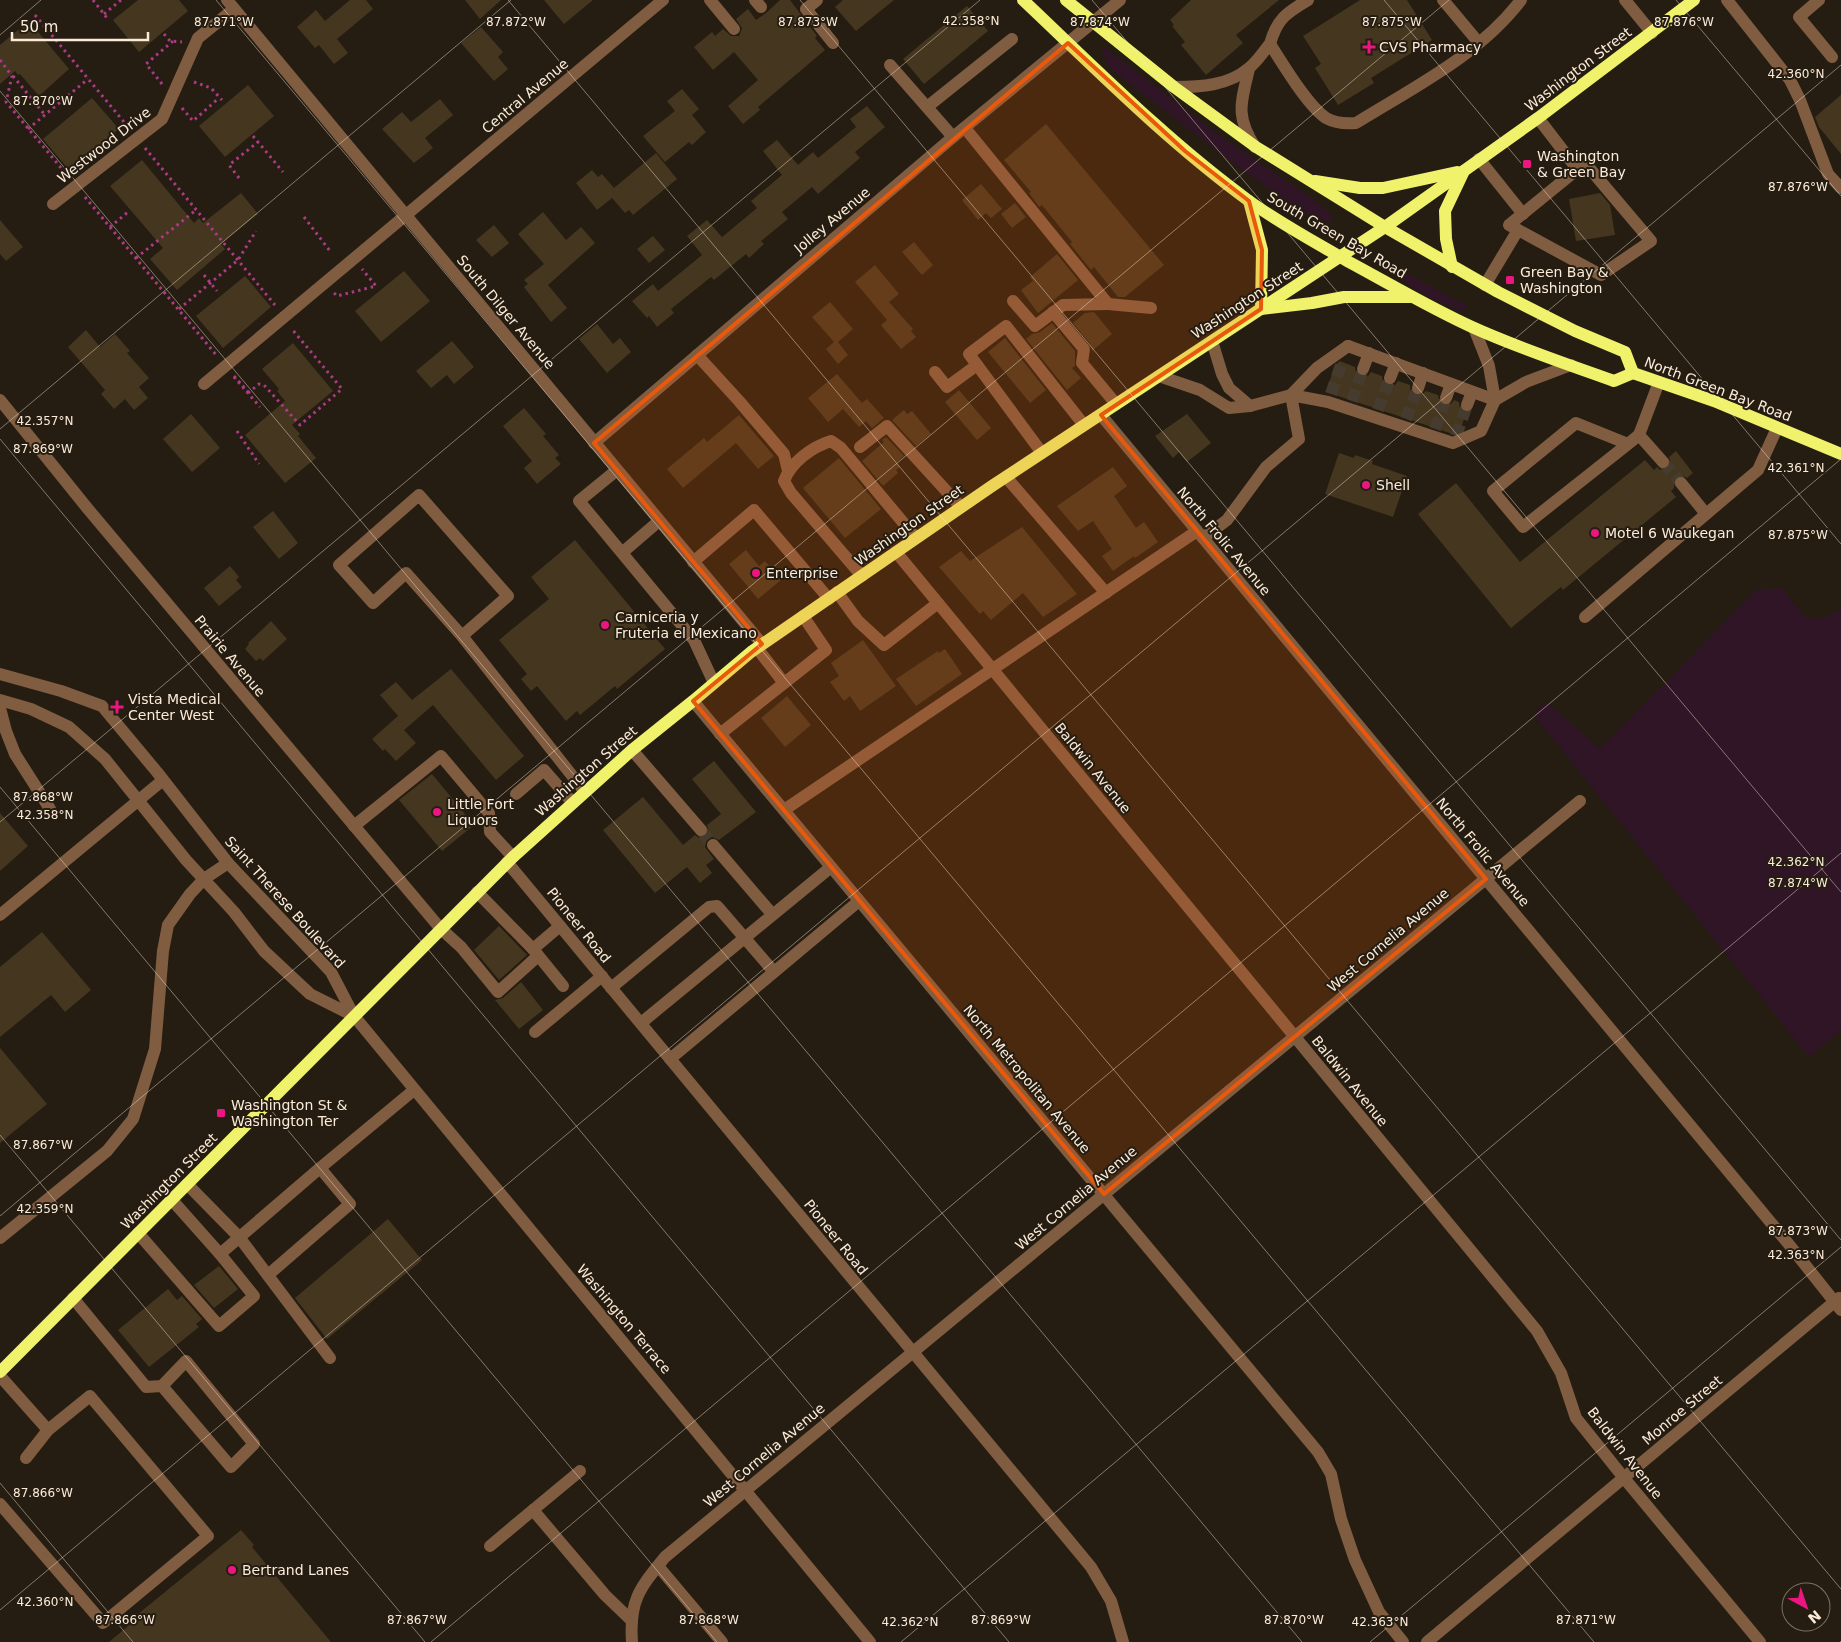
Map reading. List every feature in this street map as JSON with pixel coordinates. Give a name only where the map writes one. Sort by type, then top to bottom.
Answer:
[{"type":"main road","name":"South Green Bay Road","points":[[1023,0],[1185,151],[1249,201],[1291,229],[1412,297],[1474,328],[1614,381],[1633,373]]},
{"type":"main road","points":[[1066,0],[1092,23],[1174,87],[1256,147],[1385,227]]},
{"type":"main road","name":"Washington Street","points":[[0,1372],[510,859],[632,750],[714,683],[760,646],[961,507],[1385,227],[1538,118],[1694,0]]},
{"type":"main road","points":[[1307,179],[1360,188],[1383,188],[1464,170]]},
{"type":"main road","points":[[1452,267],[1446,239],[1446,211],[1464,170]]},
{"type":"main road","points":[[1249,201],[1262,250],[1261,308],[1312,303],[1344,297],[1412,297]]},
{"type":"main road","name":"North Green Bay Road","points":[[1385,227],[1485,285],[1575,331],[1625,352],[1633,373],[1714,402],[1841,454]]},
{"type":"street","name":"Central Avenue","points":[[406,215],[663,0]]},
{"type":"street","points":[[710,0],[734,28]]},
{"type":"street","points":[[817,0],[802,5],[833,43]]},
{"type":"street","name":"Jolley Avenue","points":[[594,443],[953,137],[1120,0]]},
{"type":"street","points":[[1174,87],[1211,85],[1224,82],[1248,69],[1270,44],[1275,27],[1285,15],[1308,0]]},
{"type":"street","points":[[1443,0],[1479,43]]},
{"type":"street","points":[[1270,44],[1315,109],[1328,119],[1343,124],[1356,124],[1464,56],[1509,15],[1521,0]]},
{"type":"street","points":[[1626,0],[1652,33]]},
{"type":"street","points":[[1728,0],[1790,80],[1800,100],[1828,174],[1841,188]]},
{"type":"street","points":[[1819,0],[1799,17],[1832,57]]},
{"type":"street","name":"South Dilger Avenue","points":[[230,4],[693,562],[760,646],[784,683]]},
{"type":"street","name":"Westwood Drive","points":[[53,204],[162,119],[198,38],[230,4]]},
{"type":"street","points":[[927,107],[1012,38]]},
{"type":"street","points":[[890,65],[953,137]]},
{"type":"street","points":[[1248,69],[1240,113],[1247,134],[1256,147]]},
{"type":"street","points":[[1538,118],[1578,170]]},
{"type":"street","points":[[965,128],[1108,304]]},
{"type":"street","points":[[1479,159],[1523,214]]},
{"type":"street","points":[[1585,163],[1651,241],[1600,275],[1508,225],[1578,170],[1585,163]]},
{"type":"street","points":[[204,384],[406,215]]},
{"type":"street","points":[[1485,285],[1518,230]]},
{"type":"street","points":[[1014,300],[1035,326],[1062,305],[1108,304],[1151,308]]},
{"type":"street","points":[[1053,312],[1084,349],[1082,364],[1116,404]]},
{"type":"street","points":[[1042,453],[969,354],[1006,326],[1084,425]]},
{"type":"street","points":[[1159,376],[1200,390],[1229,408],[1250,406],[1291,395],[1330,398],[1454,439],[1481,431],[1495,400],[1489,366],[1474,328]]},
{"type":"street","points":[[1212,341],[1222,374],[1229,388],[1250,406]]},
{"type":"street","points":[[1348,346],[1495,400],[1526,382],[1571,365]]},
{"type":"street","points":[[1291,395],[1317,368],[1348,346]]},
{"type":"street","points":[[1342,362],[1348,346]]},
{"type":"street","points":[[1363,369],[1369,353]]},
{"type":"street","points":[[697,355],[784,454],[788,471]]},
{"type":"street","points":[[1390,378],[1396,364]]},
{"type":"street","points":[[935,372],[947,387],[977,365]]},
{"type":"street","points":[[1418,388],[1423,374]]},
{"type":"street","points":[[1628,444],[1576,423],[1493,491],[1523,527],[1628,444],[1639,435],[1659,382]]},
{"type":"street","points":[[1446,398],[1451,384]]},
{"type":"street","points":[[1467,405],[1472,392]]},
{"type":"street","points":[[784,810],[1106,592],[1200,534],[1227,520],[1266,467],[1299,439],[1291,395]]},
{"type":"street","name":"Prairie Avenue","points":[[0,400],[88,510],[440,928],[461,947],[498,992],[536,953]]},
{"type":"street","name":"North Frolic Avenue","points":[[1101,415],[1839,1303]]},
{"type":"street","points":[[860,447],[887,426],[961,507]]},
{"type":"street","points":[[1585,617],[1758,470],[1777,428]]},
{"type":"street","points":[[1639,435],[1663,462]]},
{"type":"street","points":[[862,576],[790,493],[784,481],[788,471],[816,445],[830,441],[841,448],[916,538]]},
{"type":"street","points":[[616,470],[580,501],[694,640],[714,683]]},
{"type":"street","points":[[1006,477],[1106,592]]},
{"type":"street","points":[[1681,483],[1706,514]]},
{"type":"street","points":[[462,636],[508,596],[418,495],[339,565],[373,603],[406,573],[462,636],[586,792]]},
{"type":"street","points":[[693,562],[754,510],[833,596],[884,645],[938,603]]},
{"type":"street","points":[[622,552],[659,521]]},
{"type":"street","name":"Baldwin Avenue","points":[[896,552],[1537,1332],[1561,1374],[1576,1418],[1760,1642]]},
{"type":"street","points":[[720,734],[826,650],[803,616]]},
{"type":"street","name":"Saint Therese Boulevard","points":[[0,674],[61,691],[102,706],[228,863],[330,972],[354,1016]]},
{"type":"street","points":[[0,700],[30,709],[68,727],[105,759],[186,860],[234,912],[264,952],[310,994],[354,1016]]},
{"type":"street","name":"North Metropolitan Avenue","points":[[693,701],[1318,1452],[1332,1474],[1341,1519],[1355,1560],[1379,1612],[1404,1642]]},
{"type":"street","points":[[0,708],[15,754],[50,809]]},
{"type":"street","points":[[632,750],[701,830]]},
{"type":"street","name":"Pioneer Road","points":[[354,826],[441,756],[490,813],[490,832],[560,926],[1091,1567],[1111,1601],[1123,1642]]},
{"type":"street","points":[[516,794],[544,770],[573,803]]},
{"type":"street","points":[[0,915],[163,780]]},
{"type":"street","name":"West Cornelia Avenue","points":[[632,1642],[633,1608],[642,1586],[665,1557],[1580,801]]},
{"type":"street","points":[[713,845],[772,914]]},
{"type":"street","points":[[0,1238],[107,1150],[133,1119],[155,1049],[163,951],[168,925],[190,894],[204,879],[228,863]]},
{"type":"street","points":[[641,1023],[831,867]]},
{"type":"street","points":[[478,892],[536,953],[563,986]]},
{"type":"street","points":[[670,1059],[859,901]]},
{"type":"street","points":[[611,988],[709,907],[717,906],[774,972]]},
{"type":"street","points":[[536,953],[560,926]]},
{"type":"street","points":[[534,1032],[602,976]]},
{"type":"street","name":"Washington Terrace","points":[[354,1016],[870,1642]]},
{"type":"street","points":[[220,1254],[414,1090]]},
{"type":"street","points":[[268,1275],[350,1204],[320,1168]]},
{"type":"street","points":[[188,1184],[238,1237],[330,1358]]},
{"type":"street","points":[[138,1233],[219,1326],[254,1296],[172,1200]]},
{"type":"street","points":[[73,1298],[146,1387],[162,1386],[186,1361],[254,1444],[231,1467],[162,1386]]},
{"type":"street","name":"Monroe Street","points":[[1427,1642],[1839,1303]]},
{"type":"street","points":[[0,1376],[48,1430]]},
{"type":"street","points":[[0,1504],[103,1623],[208,1536],[90,1396],[48,1430],[26,1458]]},
{"type":"street","points":[[490,1546],[580,1471]]},
{"type":"street","points":[[533,1510],[605,1594],[632,1621]]},
{"type":"street","points":[[658,1566],[722,1642]]},
{"type":"path","points":[[93,0],[107,18]]},
{"type":"path","points":[[104,14],[121,0]]},
{"type":"path","points":[[35,15],[277,308]]},
{"type":"path","points":[[164,34],[170,41],[183,42]]},
{"type":"path","points":[[173,41],[146,64],[172,96],[193,121],[221,99],[211,88],[181,78]]},
{"type":"path","points":[[0,60],[45,115]]},
{"type":"path","points":[[12,76],[6,102],[221,360]]},
{"type":"path","points":[[28,129],[88,79]]},
{"type":"path","points":[[253,136],[283,172]]},
{"type":"path","points":[[239,178],[229,165],[258,142]]},
{"type":"path","points":[[136,258],[196,210]]},
{"type":"path","points":[[110,227],[128,212]]},
{"type":"path","points":[[304,217],[330,251]]},
{"type":"path","points":[[179,309],[238,260],[256,231]]},
{"type":"path","points":[[332,291],[337,296],[376,286],[361,268]]},
{"type":"path","points":[[204,275],[217,291]]},
{"type":"path","points":[[260,407],[248,394],[232,374],[243,387],[248,393],[259,384],[264,385],[300,425],[342,388],[289,326]]},
{"type":"path","points":[[237,431],[259,464]]},
{"type":"highlighted area","points":[[1068,43],[1185,151],[1249,201],[1262,250],[1261,309],[1101,415],[1486,879],[1104,1194],[693,701],[762,644],[594,443]]},
{"type":"shaded area","points":[[1104,47],[1219,135],[1319,203],[1332,216],[1331,222],[1301,211],[1249,175],[1114,72],[1109,67],[1102,50]]},
{"type":"shaded area","points":[[1395,267],[1467,306],[1464,312],[1415,289],[1406,283]]},
{"type":"shaded area","points":[[1782,588],[1807,619],[1825,618],[1841,609],[1841,1030],[1809,1057],[1533,714],[1546,702],[1600,749],[1756,590]]},
{"type":"building","points":[[138,0],[179,0],[188,11],[139,52],[113,20]]},
{"type":"building","points":[[350,0],[366,0],[373,9],[337,39],[348,53],[334,64],[319,45],[315,48],[297,27],[316,10],[325,21]]},
{"type":"building","points":[[465,0],[501,0],[480,19]]},
{"type":"building","points":[[544,0],[593,0],[564,24]]},
{"type":"building","points":[[780,0],[790,0],[825,50],[758,107],[760,110],[743,124],[728,106],[758,80],[734,52],[713,70],[694,47],[712,32],[715,36],[723,29],[731,36],[739,36],[742,28],[736,19],[748,9],[756,20]]},
{"type":"building","points":[[843,0],[894,0],[856,31],[835,7]]},
{"type":"building","points":[[1191,0],[1279,0],[1236,35],[1243,43],[1206,75],[1181,45],[1185,42],[1172,26],[1174,25],[1170,20]]},
{"type":"building","name":"CVS Pharmacy","points":[[1360,0],[1407,0],[1432,40],[1371,78],[1374,83],[1338,105],[1315,68],[1321,64],[1303,36]]},
{"type":"building","points":[[967,6],[988,31],[924,84],[903,59]]},
{"type":"building","points":[[29,21],[69,69],[39,96],[20,74],[18,75],[15,71],[0,84],[0,45]]},
{"type":"building","points":[[481,27],[503,52],[498,57],[508,69],[494,81],[461,43]]},
{"type":"building","points":[[248,85],[274,116],[225,157],[199,126]]},
{"type":"building","points":[[682,89],[699,109],[692,115],[706,132],[692,145],[689,142],[665,162],[643,136],[675,111],[667,101]]},
{"type":"building","points":[[1841,95],[1841,154],[1819,127],[1815,117]]},
{"type":"building","points":[[92,98],[119,129],[69,170],[43,139]]},
{"type":"building","points":[[440,99],[453,115],[425,138],[433,148],[414,163],[382,129],[402,112],[411,122]]},
{"type":"building","points":[[867,106],[885,127],[855,152],[860,158],[818,194],[812,187],[782,212],[788,219],[761,241],[764,244],[749,258],[746,254],[714,280],[711,277],[671,309],[674,313],[657,327],[649,316],[647,318],[632,301],[653,284],[658,291],[702,255],[687,236],[707,220],[722,237],[757,208],[751,201],[782,175],[763,151],[777,140],[798,165],[813,152],[818,158],[856,127],[850,119]]},
{"type":"building","points":[[1046,124],[1164,265],[1125,297],[1118,297],[1094,267],[1091,270],[1070,244],[1072,242],[1042,205],[1039,207],[1029,193],[1031,192],[1004,160]]},
{"type":"building","points":[[656,153],[677,179],[633,215],[629,210],[625,213],[612,198],[597,210],[576,183],[592,170],[598,177],[602,174],[614,188]]},
{"type":"building","points":[[142,160],[194,223],[199,218],[203,223],[241,193],[258,214],[221,244],[225,249],[177,290],[150,259],[163,248],[110,186]]},
{"type":"building","points":[[981,184],[1002,209],[991,218],[986,213],[978,220],[962,200]]},
{"type":"building","points":[[1600,193],[1610,205],[1615,235],[1576,241],[1569,199]]},
{"type":"building","points":[[1015,203],[1026,217],[1012,228],[1001,214]]},
{"type":"building","points":[[543,212],[566,240],[581,227],[595,243],[548,285],[567,308],[551,322],[524,287],[528,284],[524,280],[544,264],[518,234]]},
{"type":"building","points":[[0,220],[23,247],[6,261],[0,254]]},
{"type":"building","points":[[494,225],[509,243],[492,257],[476,240]]},
{"type":"building","points":[[653,236],[665,250],[649,263],[637,249]]},
{"type":"building","points":[[914,242],[933,265],[922,275],[902,252]]},
{"type":"building","points":[[1057,254],[1078,280],[1038,313],[1021,290],[1033,281],[1030,277]]},
{"type":"building","points":[[875,265],[899,294],[889,302],[913,329],[911,331],[916,337],[901,349],[881,325],[887,320],[855,282]]},
{"type":"building","points":[[404,271],[430,301],[381,342],[355,311]]},
{"type":"building","points":[[245,276],[271,307],[223,348],[196,316]]},
{"type":"building","points":[[830,302],[853,329],[838,342],[848,355],[838,364],[826,349],[834,342],[812,317]]},
{"type":"building","points":[[1094,312],[1112,334],[1092,351],[1090,344],[1073,323],[1085,313]]},
{"type":"building","points":[[1052,323],[1075,351],[1075,366],[1072,368],[1081,378],[1067,390],[1026,339]]},
{"type":"building","points":[[597,324],[613,344],[620,338],[631,352],[607,373],[579,339]]},
{"type":"building","points":[[86,330],[100,347],[115,334],[130,351],[127,353],[149,378],[139,387],[148,398],[134,410],[125,399],[114,409],[101,394],[105,390],[68,347]]},
{"type":"building","points":[[1005,338],[1046,390],[1030,403],[988,352]]},
{"type":"building","points":[[452,341],[474,367],[454,384],[447,375],[431,388],[416,371]]},
{"type":"building","points":[[293,343],[333,391],[292,425],[300,434],[298,436],[316,458],[285,483],[245,435],[285,401],[277,391],[279,389],[262,369]]},
{"type":"building","points":[[1340,361],[1355,367],[1356,374],[1361,377],[1368,376],[1371,372],[1382,376],[1383,383],[1387,386],[1395,385],[1398,381],[1410,385],[1410,390],[1415,396],[1420,396],[1426,391],[1438,395],[1440,403],[1444,406],[1451,404],[1454,400],[1459,402],[1460,410],[1466,413],[1460,431],[1453,434],[1326,392],[1335,365]]},
{"type":"building","points":[[837,374],[862,403],[867,399],[884,418],[872,428],[866,421],[859,427],[843,409],[828,422],[808,398]]},
{"type":"building","points":[[959,390],[991,428],[977,440],[945,402]]},
{"type":"building","points":[[524,408],[546,434],[543,436],[559,455],[555,458],[561,464],[537,484],[524,468],[532,461],[503,426]]},
{"type":"building","points":[[904,410],[907,414],[912,411],[931,434],[916,446],[892,420]]},
{"type":"building","points":[[191,414],[220,448],[192,472],[163,439]]},
{"type":"building","points":[[1187,414],[1211,443],[1187,462],[1179,452],[1173,458],[1155,436]]},
{"type":"building","points":[[739,415],[774,456],[758,469],[736,443],[683,488],[667,469],[704,438],[707,442]]},
{"type":"building","points":[[886,437],[904,456],[896,463],[900,467],[896,470],[898,473],[883,486],[862,461],[884,442],[882,440]]},
{"type":"building","name":"Motel 6 Waukegan","points":[[1676,451],[1693,473],[1687,478],[1680,475],[1674,480],[1674,488],[1671,491],[1676,497],[1563,590],[1561,587],[1511,628],[1418,514],[1456,483],[1520,562],[1645,460],[1654,470],[1657,467],[1660,470],[1665,470],[1671,464],[1669,457]]},
{"type":"building","name":"Shell","points":[[1339,453],[1354,458],[1355,455],[1373,461],[1372,464],[1407,476],[1393,517],[1325,494]]},
{"type":"building","points":[[839,458],[881,509],[845,538],[803,488]]},
{"type":"building","points":[[1113,467],[1127,486],[1114,496],[1136,528],[1144,522],[1158,542],[1113,571],[1102,556],[1112,549],[1093,521],[1078,531],[1057,506]]},
{"type":"building","points":[[273,511],[298,543],[279,559],[253,527]]},
{"type":"building","points":[[1022,527],[1077,594],[1043,617],[1023,593],[991,620],[983,611],[980,614],[939,567],[961,551],[970,561]]},
{"type":"building","points":[[575,540],[665,649],[617,689],[615,686],[580,715],[577,711],[566,721],[537,686],[531,691],[521,679],[527,674],[499,640],[549,599],[531,577]]},
{"type":"building","name":"Enterprise","points":[[746,550],[759,566],[765,561],[781,580],[758,599],[729,564]]},
{"type":"building","points":[[230,566],[239,577],[236,580],[242,587],[219,606],[204,588]]},
{"type":"building","points":[[271,621],[287,639],[263,661],[260,658],[256,661],[245,649],[248,643]]},
{"type":"building","points":[[863,640],[896,686],[860,711],[850,696],[844,701],[830,682],[839,676],[831,663]]},
{"type":"building","points":[[945,649],[962,674],[916,706],[896,679],[938,651],[939,653]]},
{"type":"building","points":[[451,669],[524,756],[496,780],[433,705],[404,730],[416,743],[396,761],[372,739],[398,716],[380,695],[396,682],[412,700]]},
{"type":"building","points":[[787,696],[811,725],[785,747],[761,718]]},
{"type":"building","points":[[714,761],[756,812],[719,840],[712,837],[707,839],[705,847],[714,859],[706,865],[712,873],[700,883],[687,867],[655,893],[603,830],[643,797],[683,845],[695,835],[699,838],[706,836],[709,832],[707,825],[721,814],[692,779]]},
{"type":"building","name":"Little Fort Liquors","points":[[432,774],[474,825],[442,851],[399,800]]},
{"type":"building","points":[[0,813],[28,846],[0,871]]},
{"type":"building","points":[[499,926],[527,955],[499,980],[474,950]]},
{"type":"building","points":[[42,932],[91,990],[65,1012],[51,995],[0,1037],[0,967]]},
{"type":"building","points":[[521,982],[543,1010],[519,1029],[495,1000],[503,998]]},
{"type":"building","points":[[0,1048],[47,1104],[0,1143]]},
{"type":"building","points":[[388,1219],[422,1260],[327,1339],[295,1298]]},
{"type":"building","points":[[219,1266],[238,1289],[214,1308],[194,1285]]},
{"type":"building","points":[[168,1289],[177,1300],[182,1296],[202,1319],[196,1324],[199,1327],[149,1367],[118,1330]]},
{"type":"building","name":"Bertrand Lanes","points":[[241,1530],[254,1545],[252,1547],[331,1642],[109,1642],[140,1616],[138,1614]]},
{"type":"tunnel","points":[[1331,394],[1342,362]]},
{"type":"tunnel","points":[[1352,401],[1363,369]]},
{"type":"tunnel","points":[[1378,410],[1390,378]]},
{"type":"tunnel","points":[[1406,419],[1418,388]]},
{"type":"tunnel","points":[[1435,429],[1446,398]]},
{"type":"tunnel","points":[[1456,436],[1467,405]]},
{"type":"tunnel","points":[[1663,462],[1681,483]]},
{"type":"tunnel","points":[[701,830],[713,845]]},
{"type":"place","name":"CVS Pharmacy","points":[[1369,47]]},
{"type":"place","name":"Washington & Green Bay","points":[[1527,164]]},
{"type":"place","name":"Green Bay & Washington","points":[[1510,280]]},
{"type":"place","name":"Shell","points":[[1366,485]]},
{"type":"place","name":"Motel 6 Waukegan","points":[[1595,533]]},
{"type":"place","name":"Enterprise","points":[[756,573]]},
{"type":"place","name":"Carniceria y Fruteria el Mexicano","points":[[605,625]]},
{"type":"place","name":"Vista Medical Center West","points":[[117,707]]},
{"type":"place","name":"Little Fort Liquors","points":[[437,812]]},
{"type":"place","name":"Washington St & Washington Ter","points":[[221,1113]]},
{"type":"place","name":"Bertrand Lanes","points":[[232,1570]]}]
